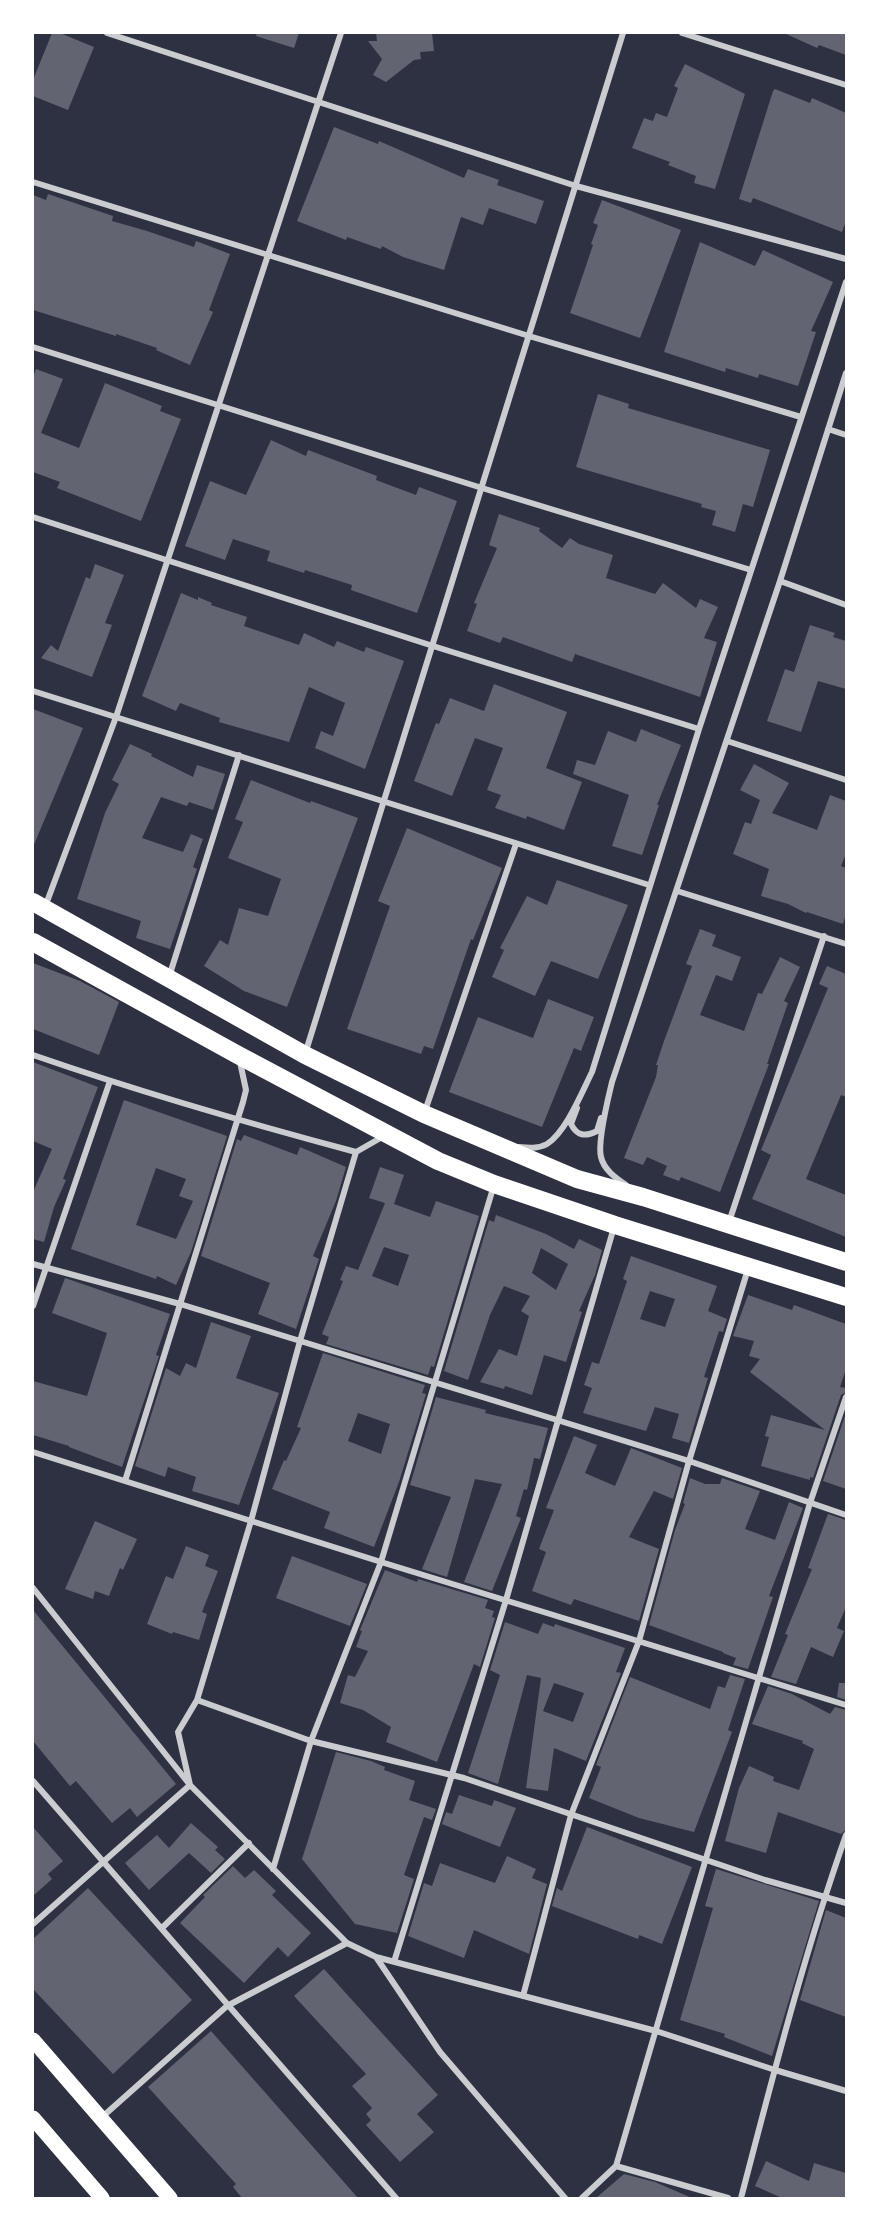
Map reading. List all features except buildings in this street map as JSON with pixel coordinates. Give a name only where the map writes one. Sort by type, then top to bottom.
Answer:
[{"type":"highway","points":[[38,906],[305,1054],[424,1114],[577,1179],[643,1197],[846,1262]]},
{"type":"highway","points":[[33,942],[238,1055],[438,1161],[494,1184],[615,1225],[846,1297]]},
{"type":"main road","points":[[33,2040],[170,2198]]},
{"type":"main road","points":[[33,2118],[102,2198]]},
{"type":"street","points":[[107,33],[576,186],[846,259]]},
{"type":"street","points":[[38,906],[116,717],[341,33]]},
{"type":"street","points":[[305,1054],[623,33]]},
{"type":"street","points":[[682,33],[846,85]]},
{"type":"street","points":[[33,182],[529,336],[801,417]]},
{"type":"street","points":[[612,1082],[604,1098],[597,1131],[589,1135],[575,1131],[571,1124],[592,1071],[750,570],[846,282]]},
{"type":"street","points":[[33,347],[750,570]]},
{"type":"street","points":[[643,1197],[612,1176],[600,1157],[602,1129],[612,1082],[780,581],[846,373]]},
{"type":"street","points":[[828,429],[846,435]]},
{"type":"street","points":[[33,518],[699,729]]},
{"type":"street","points":[[780,581],[846,605]]},
{"type":"street","points":[[33,691],[650,885]]},
{"type":"street","points":[[727,741],[846,780]]},
{"type":"street","points":[[169,979],[239,755]]},
{"type":"street","points":[[424,1114],[516,844]]},
{"type":"street","points":[[676,891],[846,944]]},
{"type":"street","points":[[728,1225],[824,936]]},
{"type":"street","points":[[33,1055],[110,1082],[356,1152]]},
{"type":"street","points":[[125,1481],[246,1090],[238,1055]]},
{"type":"street","points":[[498,1144],[532,1148],[547,1144],[559,1132],[592,1071]]},
{"type":"street","points":[[33,1306],[110,1082]]},
{"type":"street","points":[[190,1785],[178,1732],[197,1700],[251,1521],[300,1341],[356,1152],[387,1134]]},
{"type":"street","points":[[273,1869],[311,1742],[381,1562],[494,1184]]},
{"type":"street","points":[[394,1962],[506,1600],[615,1225]]},
{"type":"street","points":[[33,1264],[180,1305],[557,1420],[689,1461],[846,1515]]},
{"type":"street","points":[[523,1996],[571,1815],[639,1641],[689,1461],[749,1267]]},
{"type":"street","points":[[582,2198],[616,2166],[810,1503],[846,1397]]},
{"type":"street","points":[[33,1452],[846,1705]]},
{"type":"street","points":[[33,1587],[190,1785],[346,1943],[376,1957],[656,2031],[846,2091]]},
{"type":"street","points":[[197,1700],[311,1742],[451,1775],[765,1880],[846,1903]]},
{"type":"street","points":[[33,1781],[396,2198]]},
{"type":"street","points":[[33,1924],[190,1785]]},
{"type":"street","points":[[741,2198],[825,1896],[846,1835]]},
{"type":"street","points":[[162,1928],[249,1843]]},
{"type":"street","points":[[100,2118],[227,2006],[346,1943]]},
{"type":"street","points":[[376,1957],[440,2052],[565,2198]]},
{"type":"street","points":[[616,2166],[728,2198]]}]
